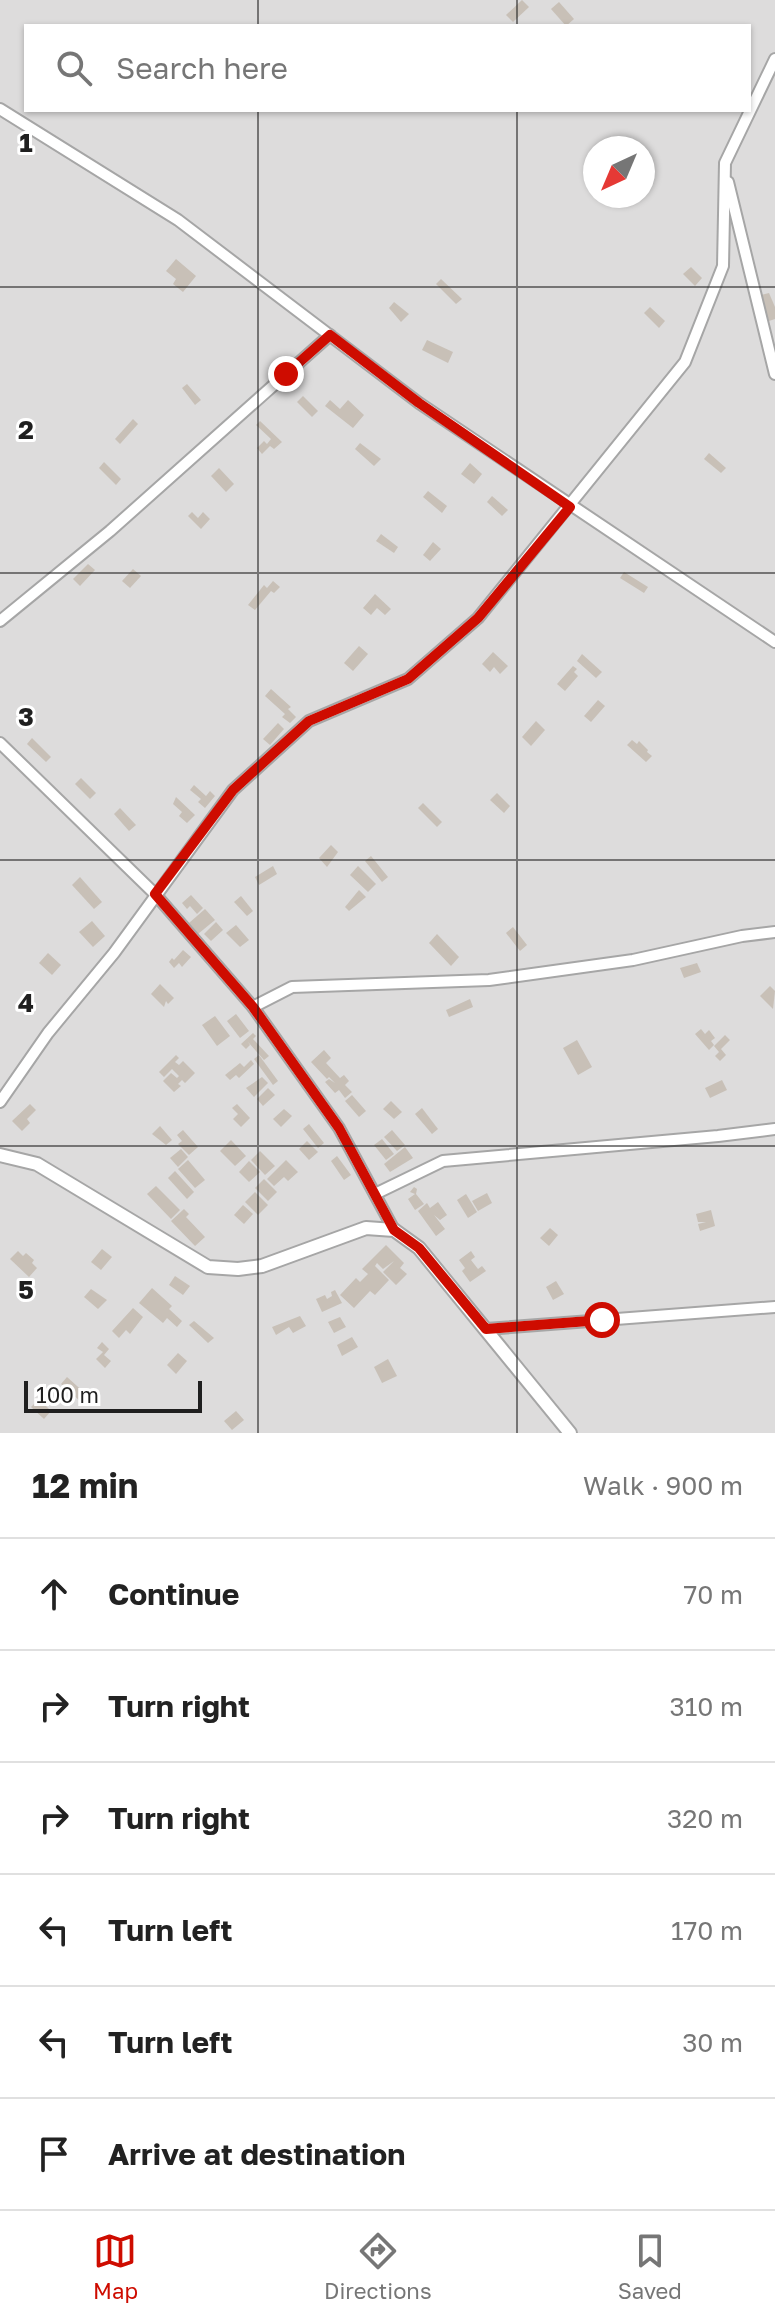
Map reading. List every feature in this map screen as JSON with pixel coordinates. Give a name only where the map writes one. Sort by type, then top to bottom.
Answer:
[{"type":"street","points":[[751,111],[775,59]]},
{"type":"street","points":[[0,109],[178,220],[419,403],[570,507],[774,639]]},
{"type":"street","points":[[0,1102],[48,1033],[114,953],[233,790],[309,721],[408,679],[478,618],[685,362],[723,266],[725,168],[751,112]]},
{"type":"street","points":[[725,168],[775,374]]},
{"type":"street","points":[[0,621],[110,531],[330,335]]},
{"type":"street","points":[[0,743],[155,894],[253,1007],[339,1128],[394,1230],[419,1248],[570,1433]]},
{"type":"street","points":[[253,1007],[292,987],[489,980],[633,960],[742,936],[775,932]]},
{"type":"street","points":[[375,1194],[443,1161],[775,1129]]},
{"type":"street","points":[[0,1155],[37,1164],[208,1267],[238,1269],[262,1266],[366,1228],[394,1230]]},
{"type":"street","points":[[486,1329],[775,1307]]},
{"type":"shaded area","points":[[0,0],[775,0],[775,1433],[0,1433]]},
{"type":"building","points":[[522,0],[529,7],[513,22],[506,15]]},
{"type":"building","points":[[559,2],[574,19],[564,24],[551,9]]},
{"type":"building","points":[[176,259],[196,276],[183,292],[173,284],[176,279],[166,271]]},
{"type":"building","points":[[691,267],[702,278],[695,286],[683,274]]},
{"type":"building","points":[[441,279],[462,299],[456,304],[436,284]]},
{"type":"building","points":[[769,293],[775,307],[775,319],[769,321],[761,295]]},
{"type":"building","points":[[394,302],[409,314],[401,322],[389,308]]},
{"type":"building","points":[[650,307],[665,321],[659,328],[644,313]]},
{"type":"building","points":[[427,340],[453,352],[448,363],[422,350]]},
{"type":"building","points":[[187,384],[201,400],[195,405],[182,388]]},
{"type":"building","points":[[303,396],[318,411],[312,417],[297,402]]},
{"type":"building","points":[[330,400],[340,409],[348,400],[364,415],[353,428],[325,406]]},
{"type":"building","points":[[133,419],[138,424],[120,444],[115,439]]},
{"type":"building","points":[[260,421],[282,442],[274,449],[270,446],[262,454],[257,448],[271,439],[256,425]]},
{"type":"building","points":[[360,443],[381,459],[374,466],[355,449]]},
{"type":"building","points":[[709,453],[726,468],[721,473],[704,459]]},
{"type":"building","points":[[104,462],[121,479],[116,485],[99,468]]},
{"type":"building","points":[[470,463],[482,474],[474,484],[461,474]]},
{"type":"building","points":[[219,468],[234,484],[226,492],[211,476]]},
{"type":"building","points":[[428,491],[447,506],[442,513],[423,497]]},
{"type":"building","points":[[492,496],[508,510],[502,516],[487,502]]},
{"type":"building","points":[[192,512],[198,518],[203,512],[210,519],[201,529],[188,516]]},
{"type":"building","points":[[381,534],[398,547],[394,553],[376,541]]},
{"type":"building","points":[[433,542],[441,549],[430,561],[423,555]]},
{"type":"building","points":[[88,564],[95,570],[80,586],[73,579]]},
{"type":"building","points":[[133,569],[141,576],[130,588],[122,581]]},
{"type":"building","points":[[624,572],[648,587],[644,593],[620,578]]},
{"type":"building","points":[[273,581],[280,587],[274,593],[271,591],[255,610],[248,605],[264,585],[267,588]]},
{"type":"building","points":[[375,594],[391,609],[385,615],[377,608],[371,615],[363,608]]},
{"type":"building","points":[[359,646],[368,654],[353,671],[344,663]]},
{"type":"building","points":[[493,652],[508,666],[500,674],[494,667],[490,672],[482,664]]},
{"type":"building","points":[[582,654],[602,672],[596,678],[577,661]]},
{"type":"building","points":[[573,666],[578,676],[565,691],[557,684]]},
{"type":"building","points":[[271,689],[291,707],[288,709],[296,717],[290,723],[282,717],[285,714],[265,696]]},
{"type":"building","points":[[598,700],[605,706],[591,722],[584,716]]},
{"type":"building","points":[[536,721],[545,730],[531,746],[522,737]]},
{"type":"building","points":[[278,723],[284,729],[270,745],[263,739]]},
{"type":"building","points":[[32,738],[51,757],[46,762],[27,744]]},
{"type":"building","points":[[632,740],[637,744],[639,741],[652,756],[646,762],[627,745]]},
{"type":"building","points":[[81,778],[96,793],[90,799],[75,784]]},
{"type":"building","points":[[194,785],[206,796],[210,791],[215,796],[205,808],[198,802],[201,799],[190,790]]},
{"type":"building","points":[[497,793],[510,806],[504,813],[490,800]]},
{"type":"building","points":[[176,797],[195,815],[187,823],[179,816],[182,812],[173,804]]},
{"type":"building","points":[[423,803],[442,822],[437,827],[418,808]]},
{"type":"building","points":[[120,808],[136,825],[129,831],[114,814]]},
{"type":"building","points":[[331,845],[338,852],[327,867],[319,858]]},
{"type":"building","points":[[371,856],[388,877],[382,882],[365,861]]},
{"type":"building","points":[[273,866],[277,874],[259,885],[255,877]]},
{"type":"building","points":[[358,866],[376,884],[368,892],[350,875]]},
{"type":"building","points":[[80,877],[102,902],[94,909],[72,885]]},
{"type":"building","points":[[359,890],[366,897],[349,911],[345,907]]},
{"type":"building","points":[[191,895],[203,908],[197,914],[182,903]]},
{"type":"building","points":[[241,896],[253,911],[247,916],[234,902]]},
{"type":"building","points":[[205,909],[215,920],[198,934],[189,923]]},
{"type":"building","points":[[92,921],[105,936],[93,947],[79,932]]},
{"type":"building","points":[[216,922],[223,930],[211,941],[204,934]]},
{"type":"building","points":[[236,925],[249,940],[240,947],[226,933]]},
{"type":"building","points":[[513,927],[527,945],[520,951],[506,933]]},
{"type":"building","points":[[437,934],[459,957],[451,966],[429,943]]},
{"type":"building","points":[[183,950],[191,957],[182,967],[179,963],[174,968],[169,962]]},
{"type":"building","points":[[48,953],[61,965],[52,975],[39,963]]},
{"type":"building","points":[[697,963],[701,972],[684,978],[680,968]]},
{"type":"building","points":[[160,984],[174,998],[168,1004],[166,1001],[164,1007],[151,994]]},
{"type":"building","points":[[770,986],[775,991],[773,1009],[760,996]]},
{"type":"building","points":[[470,999],[473,1007],[449,1017],[446,1010]]},
{"type":"building","points":[[236,1014],[249,1031],[240,1038],[227,1021]]},
{"type":"building","points":[[215,1016],[230,1036],[217,1046],[202,1025]]},
{"type":"building","points":[[701,1029],[705,1034],[709,1030],[715,1038],[709,1050],[695,1034]]},
{"type":"building","points":[[253,1033],[256,1036],[253,1039],[269,1056],[264,1060],[248,1042],[250,1045],[246,1049],[241,1044]]},
{"type":"building","points":[[725,1035],[730,1040],[721,1049],[726,1055],[720,1061],[715,1056],[719,1052],[714,1046]]},
{"type":"building","points":[[577,1040],[592,1067],[578,1075],[563,1048]]},
{"type":"building","points":[[324,1050],[331,1058],[326,1063],[340,1078],[344,1075],[349,1081],[345,1085],[352,1092],[345,1098],[339,1090],[335,1093],[325,1082],[329,1079],[335,1083],[311,1062]]},
{"type":"building","points":[[176,1055],[179,1058],[175,1062],[179,1065],[183,1061],[195,1073],[185,1083],[182,1080],[178,1084],[181,1086],[174,1092],[163,1081],[171,1073],[177,1078],[179,1076],[172,1069],[164,1077],[159,1072]]},
{"type":"building","points":[[259,1055],[278,1081],[273,1085],[254,1059]]},
{"type":"building","points":[[251,1060],[254,1064],[239,1078],[236,1075],[230,1080],[225,1075],[240,1063],[244,1067]]},
{"type":"building","points":[[262,1077],[268,1083],[254,1097],[246,1088]]},
{"type":"building","points":[[722,1080],[727,1090],[710,1098],[705,1088]]},
{"type":"building","points":[[268,1088],[275,1095],[263,1106],[257,1099]]},
{"type":"building","points":[[352,1095],[366,1111],[359,1117],[345,1101]]},
{"type":"building","points":[[391,1101],[402,1112],[394,1119],[383,1109]]},
{"type":"building","points":[[30,1104],[36,1110],[27,1119],[30,1123],[22,1131],[12,1121]]},
{"type":"building","points":[[237,1104],[250,1118],[241,1127],[233,1119],[238,1114],[232,1108]]},
{"type":"building","points":[[422,1108],[438,1129],[432,1134],[415,1114]]},
{"type":"building","points":[[284,1109],[292,1116],[281,1127],[273,1119]]},
{"type":"building","points":[[309,1124],[324,1143],[318,1148],[303,1129]]},
{"type":"building","points":[[160,1126],[172,1140],[166,1145],[152,1134]]},
{"type":"building","points":[[183,1130],[198,1147],[189,1155],[178,1144],[182,1141],[177,1135]]},
{"type":"building","points":[[392,1130],[405,1145],[397,1151],[384,1137]]},
{"type":"building","points":[[382,1139],[394,1154],[386,1160],[374,1145]]},
{"type":"building","points":[[231,1140],[246,1156],[235,1166],[220,1151]]},
{"type":"building","points":[[307,1141],[318,1152],[309,1160],[299,1149]]},
{"type":"building","points":[[405,1147],[413,1158],[390,1172],[384,1164]]},
{"type":"building","points":[[181,1149],[188,1157],[178,1167],[170,1158]]},
{"type":"building","points":[[260,1151],[275,1166],[265,1175],[251,1160]]},
{"type":"building","points":[[337,1156],[351,1175],[344,1180],[331,1161]]},
{"type":"building","points":[[188,1160],[205,1180],[195,1188],[178,1169]]},
{"type":"building","points":[[286,1160],[298,1172],[288,1181],[284,1177],[274,1186],[267,1179]]},
{"type":"building","points":[[249,1161],[260,1172],[249,1182],[239,1172]]},
{"type":"building","points":[[175,1171],[194,1192],[187,1199],[168,1178]]},
{"type":"building","points":[[264,1179],[277,1192],[268,1201],[255,1188]]},
{"type":"building","points":[[156,1186],[180,1210],[171,1219],[147,1194]]},
{"type":"building","points":[[414,1187],[424,1204],[415,1210],[408,1199],[415,1194],[410,1192]]},
{"type":"building","points":[[255,1192],[268,1205],[258,1215],[245,1202]]},
{"type":"building","points":[[487,1193],[492,1203],[478,1211],[472,1201]]},
{"type":"building","points":[[466,1194],[477,1212],[468,1218],[457,1200]]},
{"type":"building","points":[[438,1202],[447,1215],[440,1220],[434,1215],[445,1229],[436,1236],[418,1211],[427,1203],[430,1208]]},
{"type":"building","points":[[243,1205],[253,1214],[244,1224],[234,1215]]},
{"type":"building","points":[[184,1209],[189,1214],[186,1217],[205,1237],[195,1246],[171,1221]]},
{"type":"building","points":[[711,1210],[715,1226],[700,1231],[698,1224],[706,1222],[698,1222],[696,1214]]},
{"type":"building","points":[[550,1228],[558,1235],[549,1246],[540,1238]]},
{"type":"building","points":[[386,1245],[404,1263],[400,1268],[407,1274],[396,1285],[383,1272],[394,1261],[383,1269],[377,1263],[375,1266],[389,1280],[375,1295],[370,1291],[354,1308],[340,1295],[356,1278],[360,1282],[368,1274],[362,1269]]},
{"type":"building","points":[[102,1249],[112,1257],[101,1270],[91,1262]]},
{"type":"building","points":[[18,1251],[34,1260],[32,1263],[37,1268],[29,1277],[10,1259]]},
{"type":"building","points":[[471,1251],[475,1257],[471,1260],[478,1269],[482,1266],[486,1271],[470,1282],[459,1260]]},
{"type":"building","points":[[175,1276],[190,1286],[183,1295],[169,1285]]},
{"type":"building","points":[[556,1281],[564,1294],[553,1300],[546,1287]]},
{"type":"building","points":[[152,1288],[172,1306],[169,1309],[182,1321],[177,1327],[167,1318],[163,1323],[139,1303]]},
{"type":"building","points":[[91,1289],[107,1300],[98,1309],[84,1297]]},
{"type":"building","points":[[335,1290],[342,1303],[322,1312],[316,1299],[325,1295],[327,1299]]},
{"type":"building","points":[[133,1308],[143,1317],[130,1334],[126,1330],[119,1338],[112,1331]]},
{"type":"building","points":[[300,1316],[306,1326],[293,1333],[289,1327],[276,1335],[272,1327]]},
{"type":"building","points":[[340,1317],[346,1327],[334,1333],[328,1322]]},
{"type":"building","points":[[194,1321],[214,1338],[208,1343],[189,1325]]},
{"type":"building","points":[[352,1337],[358,1347],[342,1356],[337,1345]]},
{"type":"building","points":[[102,1342],[109,1349],[104,1355],[111,1361],[105,1368],[96,1359],[103,1352],[97,1348]]},
{"type":"building","points":[[178,1353],[187,1361],[176,1374],[167,1365]]},
{"type":"building","points":[[388,1359],[397,1376],[382,1383],[374,1367]]},
{"type":"building","points":[[67,1377],[87,1395],[81,1402],[61,1384]]},
{"type":"building","points":[[39,1399],[51,1411],[44,1419],[31,1407]]},
{"type":"building","points":[[236,1411],[244,1420],[232,1430],[224,1421]]},
{"type":"route","points":[[286,374],[330,335],[419,403],[570,507],[478,618],[408,679],[309,721],[233,790],[155,894],[253,1007],[339,1128],[394,1230],[419,1248],[486,1329],[602,1320]]}]
